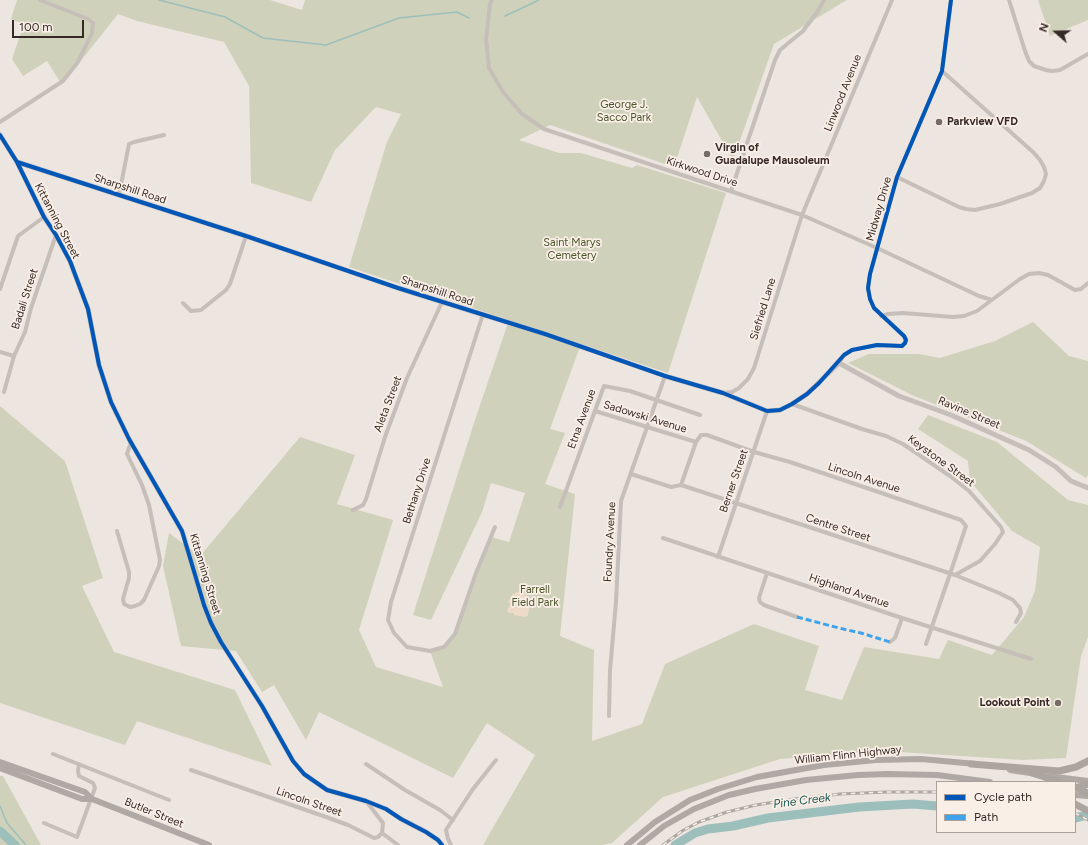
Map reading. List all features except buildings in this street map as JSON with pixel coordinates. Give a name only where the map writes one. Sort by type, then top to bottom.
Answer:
[{"type":"highway","name":"William Flinn Highway","points":[[627,845],[655,822],[690,800],[718,789],[757,777],[818,766],[884,760],[921,759],[971,764],[1086,782]]},
{"type":"highway","points":[[971,764],[1059,771],[1076,767],[1088,761]]},
{"type":"highway","name":"Butler Street","points":[[0,762],[85,792],[92,799]]},
{"type":"highway","name":"Butler Street","points":[[0,768],[82,799],[92,799],[209,845]]},
{"type":"highway","name":"William Flinn Highway","points":[[640,845],[669,823],[698,807],[729,795],[761,788],[838,777],[894,774],[949,776],[983,781]]},
{"type":"highway","points":[[1032,774],[1056,781]]},
{"type":"highway","points":[[1076,787],[1086,782]]},
{"type":"highway","points":[[1076,788],[1088,793]]},
{"type":"highway","points":[[1076,794],[1088,796]]},
{"type":"highway","points":[[1076,805],[1088,811]]},
{"type":"street","points":[[0,122],[63,81],[78,62],[92,33],[93,23],[88,19],[40,0]]},
{"type":"street","name":"Kirkwood Drive","points":[[492,0],[490,4],[486,39],[488,68],[503,92],[522,114],[544,129],[802,216],[877,248],[979,296],[992,300]]},
{"type":"street","points":[[730,191],[775,60],[780,50],[803,31],[818,12],[824,0]]},
{"type":"street","name":"Linwood Avenue","points":[[802,216],[892,0]]},
{"type":"street","name":"Midway Drive","points":[[838,363],[844,355],[852,350],[877,345],[902,346],[906,340],[904,336],[874,308],[870,299],[868,288],[870,274],[897,178],[942,71],[951,0]]},
{"type":"street","points":[[1009,0],[1025,51],[1029,61],[1034,66],[1052,71],[1060,70],[1088,54]]},
{"type":"street","points":[[897,178],[959,207],[975,210],[1032,193],[1040,188],[1044,181],[1046,174],[1044,167],[1034,152],[942,71]]},
{"type":"street","name":"Kittanning Street","points":[[0,135],[17,162],[44,217],[56,235],[78,280],[88,309],[102,372],[112,402],[131,442],[182,531],[204,605],[211,623],[221,642],[262,706],[293,761],[304,774],[327,790],[366,801],[386,809],[426,832],[438,840],[442,845]]},
{"type":"street","points":[[119,195],[129,144],[164,135]]},
{"type":"street","name":"Sharpshill Road","points":[[17,162],[246,236],[336,268],[483,314],[665,376],[723,393],[767,411]]},
{"type":"street","name":"Siefried Lane","points":[[723,393],[732,392],[739,388],[748,379],[754,368],[802,216]]},
{"type":"street","points":[[0,289],[18,236],[44,217]]},
{"type":"street","name":"Badali Street","points":[[4,392],[14,356],[25,332],[31,308],[56,235]]},
{"type":"street","points":[[183,304],[191,311],[201,310],[226,290],[230,284],[246,236]]},
{"type":"street","points":[[881,316],[903,313],[953,317],[964,316],[976,311],[1029,274],[1039,273],[1048,275],[1075,290],[1081,289],[1088,283]]},
{"type":"street","name":"Aleta Street","points":[[353,510],[363,505],[366,499],[385,437],[407,378],[442,302]]},
{"type":"street","name":"Bethany Drive","points":[[483,314],[391,602],[388,620],[394,633],[407,647],[430,652],[444,647],[455,634],[476,573],[495,527]]},
{"type":"street","points":[[0,352],[14,356]]},
{"type":"street","points":[[767,411],[780,410],[792,404],[815,387],[838,363]]},
{"type":"street","name":"Ravine Street","points":[[838,363],[899,396],[951,415],[1029,450],[1056,467],[1071,481],[1088,488]]},
{"type":"street","name":"Foundry Avenue","points":[[609,716],[610,670],[617,595],[621,501],[665,376]]},
{"type":"street","name":"Etna Avenue","points":[[560,507],[604,386],[630,392],[700,415]]},
{"type":"street","name":"Keystone Street","points":[[792,404],[886,436],[903,444],[969,491],[1001,527],[1002,532],[1000,538],[980,561],[952,575]]},
{"type":"street","name":"Sadowski Avenue","points":[[595,411],[696,442],[701,435],[707,434],[754,452]]},
{"type":"street","name":"Berner Street","points":[[718,557],[767,411]]},
{"type":"street","points":[[117,531],[129,572],[129,578],[123,599],[124,604],[130,607],[135,606],[144,600],[155,576],[160,560],[149,505],[142,485],[127,454],[131,442]]},
{"type":"street","points":[[681,485],[696,442]]},
{"type":"street","name":"Lincoln Avenue","points":[[754,452],[790,462],[961,520],[966,526],[952,575]]},
{"type":"street","name":"Centre Street","points":[[631,474],[671,487],[681,485],[952,575],[999,593],[1013,600],[1020,608],[1021,613],[1016,622]]},
{"type":"street","name":"Highland Avenue","points":[[663,538],[902,618],[1031,659]]},
{"type":"street","points":[[767,573],[759,598],[760,602],[764,605],[797,617]]},
{"type":"street","points":[[926,644],[952,575]]},
{"type":"street","points":[[890,642],[895,638],[902,618]]},
{"type":"street","points":[[53,754],[169,800]]},
{"type":"street","points":[[451,845],[446,830],[473,789],[496,760]]},
{"type":"street","points":[[44,823],[77,837],[95,791],[95,786],[93,783],[79,776],[78,771],[80,764]]},
{"type":"street","points":[[366,764],[405,790],[440,810],[453,820]]},
{"type":"street","name":"Lincoln Street","points":[[191,770],[348,825],[374,838],[378,837],[382,833]]},
{"type":"street","points":[[366,801],[383,823],[382,833],[398,845]]},
{"type":"green space","points":[[17,0],[270,0],[302,10],[305,0],[847,0],[774,44],[733,160],[697,97],[674,167],[550,125],[519,140],[559,153],[581,153],[632,168],[637,165],[726,193],[668,373],[581,344],[550,429],[565,433],[545,484],[575,494],[560,636],[594,650],[592,741],[642,724],[665,664],[754,624],[819,646],[805,690],[842,700],[864,647],[939,659],[948,640],[992,655],[1024,617],[1035,591],[1040,547],[1012,531],[970,481],[968,461],[918,429],[928,415],[997,442],[1068,500],[1088,505],[1088,637],[1081,656],[1066,758],[1022,760],[884,751],[780,759],[663,797],[612,843],[602,845],[483,845],[535,755],[487,723],[453,778],[319,712],[306,740],[274,685],[262,692],[236,651],[181,646],[163,566],[169,533],[200,556],[300,437],[355,455],[337,504],[393,520],[359,630],[376,667],[443,687],[430,651],[444,647],[455,634],[491,537],[509,542],[525,493],[491,483],[482,512],[431,620],[413,615],[474,423],[509,320],[349,267],[387,142],[401,114],[376,107],[335,150],[311,202],[251,183],[249,86],[224,42],[137,21],[118,14],[68,77],[60,82],[47,61],[23,76],[12,59],[24,24],[11,19]]},
{"type":"green space","points":[[1038,0],[1088,0],[1088,20],[1050,36]]},
{"type":"green space","points":[[1033,322],[1069,356],[1088,361],[1088,475],[1086,478],[1026,441],[912,395],[848,363],[869,354],[919,354],[940,358],[995,341]]},
{"type":"green space","points":[[0,406],[65,461],[103,578],[82,586],[114,652],[235,690],[272,766],[137,721],[125,745],[0,703]]},
{"type":"green space","points":[[0,776],[3,776],[41,845],[0,845]]},
{"type":"sand","points":[[517,592],[525,594],[530,603],[528,615],[526,617],[514,615],[514,613],[508,613],[507,610],[510,603],[508,602],[512,595]]},
{"type":"waterway","points":[[159,0],[225,17],[263,38],[326,45],[399,18],[457,12],[469,18]]},
{"type":"waterway","points":[[505,16],[539,0]]},
{"type":"waterway","name":"Pine Creek","points":[[675,845],[695,833],[708,829],[733,826],[768,818],[859,807],[913,804],[936,806]]},
{"type":"waterway","points":[[0,806],[7,823],[26,845]]},
{"type":"waterway","name":"Pine Creek","points":[[1076,818],[1088,815]]},
{"type":"waterway","name":"Pine Creek","points":[[0,831],[15,845]]},
{"type":"railway","points":[[663,845],[682,831],[699,822],[727,812],[756,805],[840,794],[936,792]]},
{"type":"railway","points":[[1076,814],[1088,820]]},
{"type":"marked path","points":[[797,617],[890,642]]},
{"type":"cycle path","points":[[17,162],[246,236],[398,288],[545,334],[665,376],[723,393],[767,411],[780,410],[807,394],[844,355],[852,350],[877,345],[902,346],[905,343],[906,340],[904,336],[874,308],[870,299],[868,288],[870,274],[897,177],[942,71],[951,0]]},
{"type":"cycle path","points":[[0,135],[17,162],[44,217],[70,261],[88,309],[99,365],[111,402],[129,439],[182,531],[204,605],[211,623],[221,642],[262,706],[293,761],[304,774],[327,790],[366,801],[386,809],[426,832],[438,840],[442,845]]},
{"type":"place","name":"Parkview VFD","points":[[939,122]]},
{"type":"place","name":"Virgin of Guadalupe Mausoleum","points":[[707,154]]},
{"type":"place","name":"Lookout Point","points":[[1058,703]]},
{"type":"park label","name":"George J. Sacco Park","points":[[624,111]]},
{"type":"park label","name":"Saint Marys Cemetery","points":[[572,249]]},
{"type":"park label","name":"Farrell Field Park","points":[[535,596]]}]
